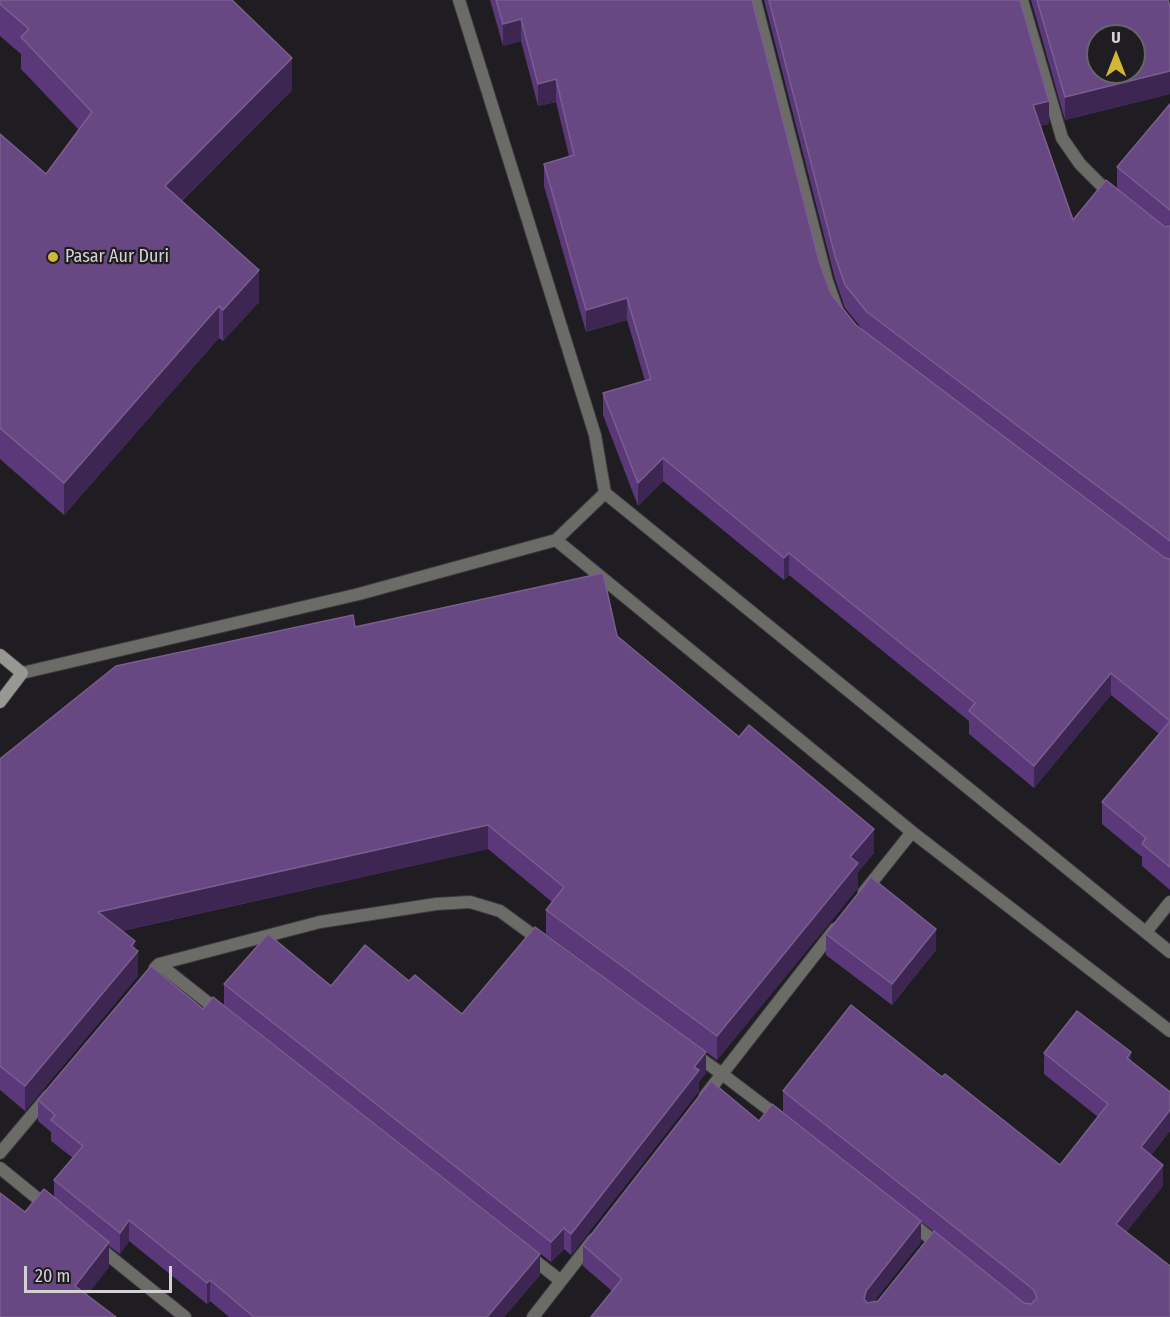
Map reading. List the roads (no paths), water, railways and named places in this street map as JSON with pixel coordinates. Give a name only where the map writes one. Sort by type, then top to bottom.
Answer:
[{"type":"street","points":[[459,0],[595,435],[605,493],[1170,952]]},
{"type":"street","points":[[755,0],[827,281],[838,312],[844,319]]},
{"type":"street","points":[[1022,0],[1062,138],[1080,164],[1120,203]]},
{"type":"street","points":[[0,702],[22,673],[359,594],[556,540],[605,493]]},
{"type":"street","points":[[556,540],[912,832],[1170,1031]]},
{"type":"street","points":[[0,655],[22,673]]},
{"type":"street","points":[[700,1102],[912,832]]},
{"type":"street","points":[[144,982],[159,964],[320,922],[436,904],[470,902],[500,911],[548,946]]},
{"type":"street","points":[[1146,932],[1170,902]]},
{"type":"street","points":[[159,964],[235,1024]]},
{"type":"street","points":[[683,1046],[790,1126]]},
{"type":"street","points":[[0,1153],[53,1090]]},
{"type":"street","points":[[0,1168],[56,1213]]},
{"type":"street","points":[[897,1212],[930,1244],[951,1254]]},
{"type":"street","points":[[533,1317],[598,1234]]},
{"type":"street","points":[[83,1235],[185,1317]]},
{"type":"street","points":[[514,1244],[561,1281]]},
{"type":"place","name":"Pasar Aur Duri","points":[[53,257]]}]
